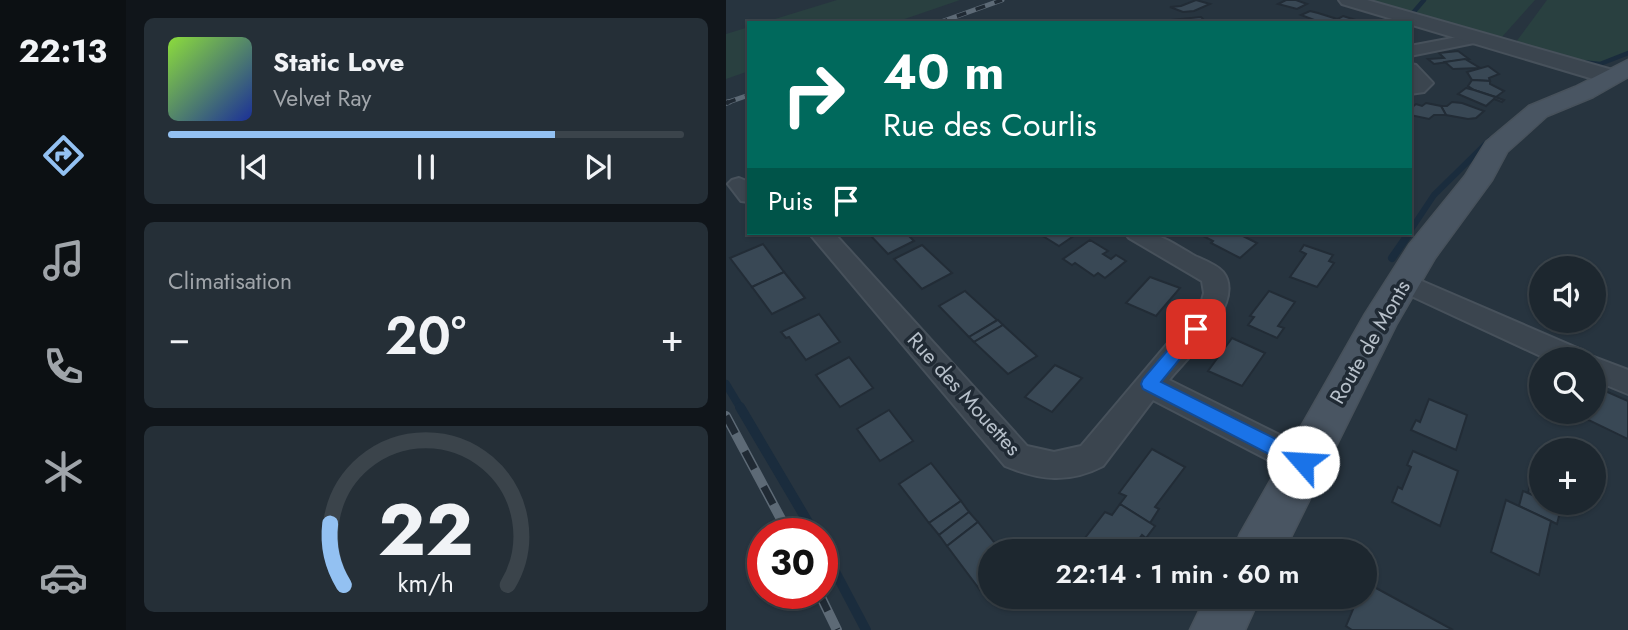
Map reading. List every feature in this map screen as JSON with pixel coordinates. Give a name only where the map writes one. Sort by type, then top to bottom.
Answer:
[{"type":"main road","name":"Route de Monts","points":[[1264,539],[1303,462],[1403,282],[1441,224],[1477,180],[1560,119],[1584,92],[1618,71]]},
{"type":"main road","points":[[1217,630],[1228,609]]},
{"type":"street","points":[[1348,0],[1479,38],[1618,71]]},
{"type":"street","points":[[1412,51],[1479,38]]},
{"type":"street","points":[[1412,71],[1424,83],[1412,89]]},
{"type":"street","name":"Rue des Mouettes","points":[[822,235],[1016,456],[1036,465],[1057,467],[1080,464],[1092,457],[1149,384]]},
{"type":"street","points":[[1141,235],[1213,276],[1218,299],[1149,384],[1303,462]]},
{"type":"street","points":[[1403,282],[1547,347]]},
{"type":"street","points":[[1606,373],[1628,383]]},
{"type":"green space","points":[[837,0],[960,0],[899,21],[769,21]]},
{"type":"green space","points":[[1366,0],[1535,0],[1501,38]]},
{"type":"green space","points":[[1547,0],[1628,0],[1628,53],[1606,63],[1587,62],[1516,42]]},
{"type":"green space","points":[[747,28],[747,72],[726,79],[726,34]]},
{"type":"building","points":[[1196,0],[1210,4],[1194,11],[1183,12],[1170,7],[1181,6]]},
{"type":"building","points":[[1286,0],[1307,4],[1297,9],[1278,4]]},
{"type":"building","points":[[1310,11],[1337,19],[1317,21],[1301,15]]},
{"type":"building","points":[[1343,16],[1359,21],[1334,21]]},
{"type":"building","points":[[1201,17],[1205,21],[1171,21]]},
{"type":"building","points":[[1458,51],[1469,59],[1434,64],[1428,59],[1444,58],[1439,53]]},
{"type":"building","points":[[1465,59],[1480,68],[1453,69],[1445,62]]},
{"type":"building","points":[[1488,66],[1499,74],[1489,78],[1490,81],[1472,80],[1467,72]]},
{"type":"building","points":[[1472,80],[1490,81],[1490,84],[1504,91],[1496,97],[1474,90],[1468,86]]},
{"type":"building","points":[[1466,88],[1504,100],[1502,102],[1494,99],[1486,106],[1458,94]]},
{"type":"building","points":[[1452,102],[1484,111],[1476,118],[1468,119],[1446,115],[1441,106]]},
{"type":"building","points":[[1426,103],[1441,106],[1446,115],[1434,115],[1429,119],[1412,115],[1412,107],[1416,104],[1422,106]]},
{"type":"building","points":[[870,235],[908,235],[914,241],[888,254]]},
{"type":"building","points":[[1041,235],[1075,235],[1059,246]]},
{"type":"building","points":[[1241,235],[1257,243],[1240,258],[1205,237]]},
{"type":"building","points":[[1090,240],[1108,251],[1103,254],[1111,259],[1116,255],[1126,261],[1105,278],[1098,273],[1094,276],[1075,263],[1072,265],[1063,259]]},
{"type":"building","points":[[763,244],[784,272],[752,287],[730,258]]},
{"type":"building","points":[[922,245],[952,273],[922,289],[894,259]]},
{"type":"building","points":[[1304,245],[1333,255],[1329,261],[1334,263],[1317,287],[1290,277],[1306,254],[1300,251]]},
{"type":"building","points":[[784,272],[805,298],[772,314],[752,287]]},
{"type":"building","points":[[1150,277],[1180,288],[1156,316],[1126,303]]},
{"type":"building","points":[[965,291],[997,320],[969,337],[939,306]]},
{"type":"building","points":[[1269,291],[1295,302],[1278,326],[1284,328],[1277,338],[1248,325],[1254,317],[1250,316]]},
{"type":"building","points":[[819,314],[840,342],[806,360],[789,337],[786,338],[781,332]]},
{"type":"building","points":[[998,320],[1003,325],[974,342],[969,337]]},
{"type":"building","points":[[1003,325],[1037,356],[1008,374],[974,342]]},
{"type":"building","points":[[1232,338],[1265,353],[1242,386],[1208,371]]},
{"type":"building","points":[[849,357],[873,388],[840,407],[816,375]]},
{"type":"building","points":[[1055,365],[1082,378],[1052,412],[1025,397]]},
{"type":"building","points":[[1606,391],[1628,401],[1628,439],[1597,424],[1606,424]]},
{"type":"building","points":[[1429,399],[1467,415],[1456,450],[1411,430],[1416,420],[1420,422]]},
{"type":"building","points":[[889,410],[913,441],[880,461],[857,429]]},
{"type":"building","points":[[1152,449],[1185,467],[1155,507],[1159,509],[1150,523],[1120,504],[1126,496],[1119,493]]},
{"type":"building","points":[[1413,451],[1458,471],[1440,526],[1392,502],[1398,487],[1402,489],[1411,467],[1407,465]]},
{"type":"building","points":[[931,463],[961,501],[929,523],[899,484]]},
{"type":"building","points":[[1523,491],[1529,494],[1529,511],[1519,506]]},
{"type":"building","points":[[1506,500],[1529,511],[1529,515],[1538,515],[1551,521],[1539,575],[1491,552]]},
{"type":"building","points":[[961,501],[969,512],[939,535],[929,523]]},
{"type":"building","points":[[1120,504],[1155,526],[1146,538],[1142,535],[1139,539],[1084,539],[1105,512],[1112,515]]},
{"type":"building","points":[[969,512],[978,522],[947,546],[939,535]]},
{"type":"building","points":[[1538,515],[1559,515],[1557,524]]},
{"type":"building","points":[[978,522],[991,539],[978,539],[978,587],[947,546]]},
{"type":"building","points":[[1377,589],[1453,630],[1352,630],[1346,626],[1353,609],[1377,609]]},
{"type":"waterway","points":[[1406,13],[1412,14],[1424,0]]},
{"type":"waterway","points":[[1581,62],[1600,64],[1628,53]]},
{"type":"waterway","points":[[1412,228],[1434,195],[1490,140]]},
{"type":"waterway","points":[[1392,258],[1408,235]]},
{"type":"waterway","points":[[726,384],[741,409]]},
{"type":"waterway","points":[[740,407],[806,518]]},
{"type":"waterway","points":[[838,577],[866,630]]},
{"type":"railway","points":[[944,21],[1002,0]]},
{"type":"railway","points":[[726,103],[747,96]]},
{"type":"railway","points":[[726,416],[780,518]]},
{"type":"railway","points":[[827,609],[837,630]]},
{"type":"route","points":[[1196,329],[1149,384],[1303,462]]}]
